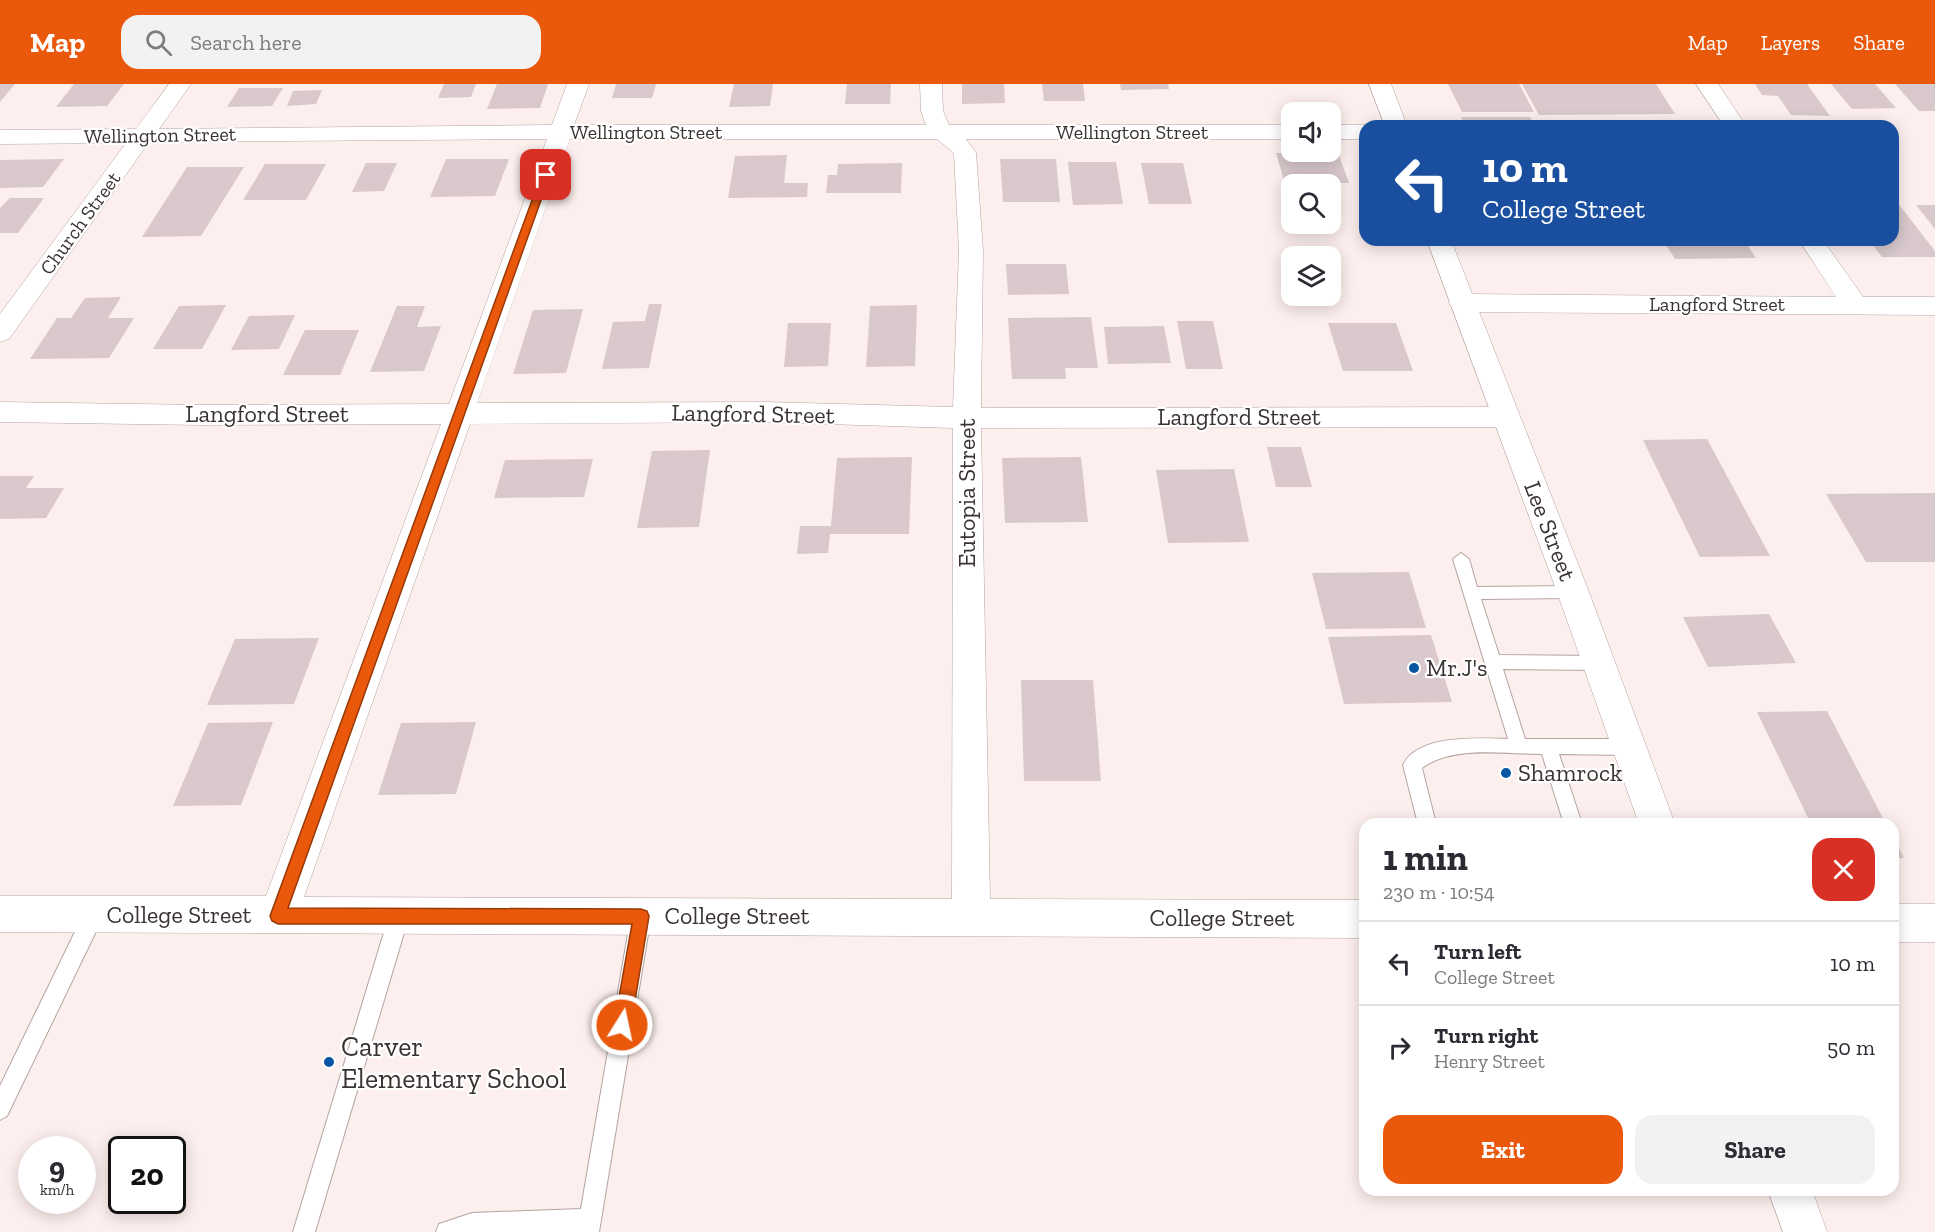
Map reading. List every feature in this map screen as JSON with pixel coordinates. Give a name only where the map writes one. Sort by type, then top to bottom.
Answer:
[{"type":"street","name":"Church Street","points":[[0,333],[180,84]]},
{"type":"street","points":[[278,916],[461,414],[578,84]]},
{"type":"street","points":[[931,84],[935,122],[942,132]]},
{"type":"street","points":[[1380,84],[1394,120]]},
{"type":"street","points":[[1707,84],[1731,120]]},
{"type":"street","name":"Wellington Street","points":[[0,137],[561,132],[1281,132]]},
{"type":"street","name":"Eutopia Street","points":[[942,132],[959,142],[965,153],[971,251],[967,418],[971,916]]},
{"type":"street","points":[[1341,132],[1359,132]]},
{"type":"street","name":"Lee Street","points":[[1441,246],[1573,592],[1655,818]]},
{"type":"street","points":[[1815,246],[1855,305]]},
{"type":"street","name":"Langford Street","points":[[1462,303],[1935,306]]},
{"type":"street","name":"Langford Street","points":[[0,412],[461,414],[764,412],[967,418],[1506,417]]},
{"type":"street","name":"College Street","points":[[0,914],[1359,919]]},
{"type":"street","points":[[1899,923],[1935,923]]},
{"type":"street","points":[[1792,1196],[1805,1232]]},
{"type":"lane","points":[[1461,559],[1519,746]]},
{"type":"lane","points":[[1471,593],[1573,592]]},
{"type":"lane","points":[[1494,663],[1599,663]]},
{"type":"lane","points":[[1425,818],[1412,765],[1430,752],[1467,746],[1629,747]]},
{"type":"lane","points":[[1548,747],[1571,818]]},
{"type":"lane","points":[[2,1102],[94,914]]},
{"type":"lane","points":[[304,1232],[399,916]]},
{"type":"lane","points":[[447,1232],[452,1227],[472,1224],[589,1226],[641,916]]},
{"type":"building","points":[[0,84],[15,84],[0,102]]},
{"type":"building","points":[[74,84],[124,84],[107,106],[56,107]]},
{"type":"building","points":[[444,84],[476,84],[471,97],[438,98]]},
{"type":"building","points":[[497,84],[548,84],[540,108],[487,109]]},
{"type":"building","points":[[616,84],[656,84],[652,98],[612,98]]},
{"type":"building","points":[[734,84],[773,84],[770,106],[729,107]]},
{"type":"building","points":[[847,84],[891,84],[890,104],[845,104]]},
{"type":"building","points":[[962,84],[1004,84],[1005,103],[962,104]]},
{"type":"building","points":[[1042,84],[1083,84],[1085,101],[1044,101]]},
{"type":"building","points":[[1120,84],[1168,84],[1169,89],[1121,90]]},
{"type":"building","points":[[1448,84],[1519,84],[1534,112],[1462,112]]},
{"type":"building","points":[[1522,84],[1656,84],[1675,114],[1539,115]]},
{"type":"building","points":[[1755,84],[1807,84],[1830,116],[1791,115],[1778,96],[1762,95]]},
{"type":"building","points":[[1831,84],[1875,84],[1896,108],[1852,109]]},
{"type":"building","points":[[1895,84],[1935,84],[1935,111],[1919,111]]},
{"type":"building","points":[[239,88],[283,88],[272,106],[227,107]]},
{"type":"building","points":[[322,90],[316,104],[287,106],[293,91]]},
{"type":"building","points":[[1461,117],[1530,117],[1532,120],[1462,120]]},
{"type":"building","points":[[1276,153],[1281,153],[1281,162],[1341,160],[1349,183],[1341,183],[1341,174],[1282,174]]},
{"type":"building","points":[[787,155],[784,183],[808,183],[807,197],[728,198],[735,156]]},
{"type":"building","points":[[64,159],[43,187],[0,188],[0,160]]},
{"type":"building","points":[[446,159],[509,159],[495,196],[430,197]]},
{"type":"building","points":[[1000,159],[1056,159],[1060,202],[1003,202]]},
{"type":"building","points":[[1068,162],[1116,162],[1123,204],[1073,205]]},
{"type":"building","points":[[366,163],[397,163],[384,191],[352,192]]},
{"type":"building","points":[[902,163],[901,193],[826,193],[828,175],[837,175],[838,164]]},
{"type":"building","points":[[1141,163],[1183,163],[1192,204],[1149,204]]},
{"type":"building","points":[[265,164],[326,164],[306,200],[243,200]]},
{"type":"building","points":[[187,167],[244,167],[201,236],[142,237]]},
{"type":"building","points":[[10,198],[44,198],[18,233],[0,233],[0,208]]},
{"type":"building","points":[[1899,205],[1935,251],[1935,257],[1882,257],[1874,246],[1899,246]]},
{"type":"building","points":[[1916,205],[1935,205],[1935,229]]},
{"type":"building","points":[[1667,246],[1748,246],[1756,258],[1675,259]]},
{"type":"building","points":[[1006,264],[1066,264],[1069,294],[1008,295]]},
{"type":"building","points":[[121,297],[108,318],[134,318],[109,358],[30,359],[57,318],[71,318],[85,298]]},
{"type":"building","points":[[649,304],[662,304],[649,368],[602,369],[613,322],[645,321]]},
{"type":"building","points":[[226,305],[202,349],[153,349],[179,306]]},
{"type":"building","points":[[917,305],[915,366],[866,367],[870,306]]},
{"type":"building","points":[[397,306],[425,306],[417,327],[441,326],[424,371],[370,372]]},
{"type":"building","points":[[583,309],[566,373],[513,374],[533,310]]},
{"type":"building","points":[[295,315],[279,349],[231,350],[249,316]]},
{"type":"building","points":[[1091,317],[1098,368],[1065,368],[1066,379],[1012,379],[1008,318]]},
{"type":"building","points":[[1177,321],[1213,321],[1223,369],[1186,369]]},
{"type":"building","points":[[788,323],[831,323],[828,366],[784,367]]},
{"type":"building","points":[[1328,323],[1396,323],[1413,371],[1343,371]]},
{"type":"building","points":[[1164,326],[1171,363],[1108,364],[1104,327]]},
{"type":"building","points":[[305,330],[359,330],[340,375],[283,375]]},
{"type":"building","points":[[1707,439],[1770,556],[1700,557],[1643,440]]},
{"type":"building","points":[[1267,447],[1301,447],[1312,487],[1276,487]]},
{"type":"building","points":[[710,450],[699,527],[637,528],[652,451]]},
{"type":"building","points":[[912,457],[909,534],[830,534],[828,553],[797,554],[800,526],[831,526],[837,458]]},
{"type":"building","points":[[1081,457],[1088,522],[1005,523],[1002,458]]},
{"type":"building","points":[[593,459],[584,497],[494,498],[505,460]]},
{"type":"building","points":[[1234,469],[1249,542],[1168,543],[1156,470]]},
{"type":"building","points":[[0,476],[34,476],[26,488],[64,488],[46,518],[0,519]]},
{"type":"building","points":[[1935,493],[1935,562],[1866,562],[1826,494]]},
{"type":"building","points":[[1409,572],[1426,628],[1326,629],[1312,573]]},
{"type":"building","points":[[1769,614],[1796,663],[1708,667],[1683,617]]},
{"type":"building","points":[[1431,635],[1452,702],[1344,704],[1328,637]]},
{"type":"building","points":[[319,638],[294,704],[207,705],[235,639]]},
{"type":"building","points":[[1021,680],[1093,680],[1101,781],[1024,781]]},
{"type":"building","points":[[1827,711],[1883,818],[1808,818],[1757,712]]},
{"type":"building","points":[[273,722],[241,805],[173,806],[208,723]]},
{"type":"building","points":[[476,722],[456,794],[378,795],[401,723]]},
{"type":"building","points":[[1899,848],[1904,858],[1899,858]]},
{"type":"place","name":"Mr.J's","points":[[1414,668]]},
{"type":"place","name":"Shamrock","points":[[1506,773]]},
{"type":"place","name":"Carver Elementary School","points":[[329,1062]]},
{"type":"route","points":[[546,175],[278,916],[641,916],[622,1025]]}]
